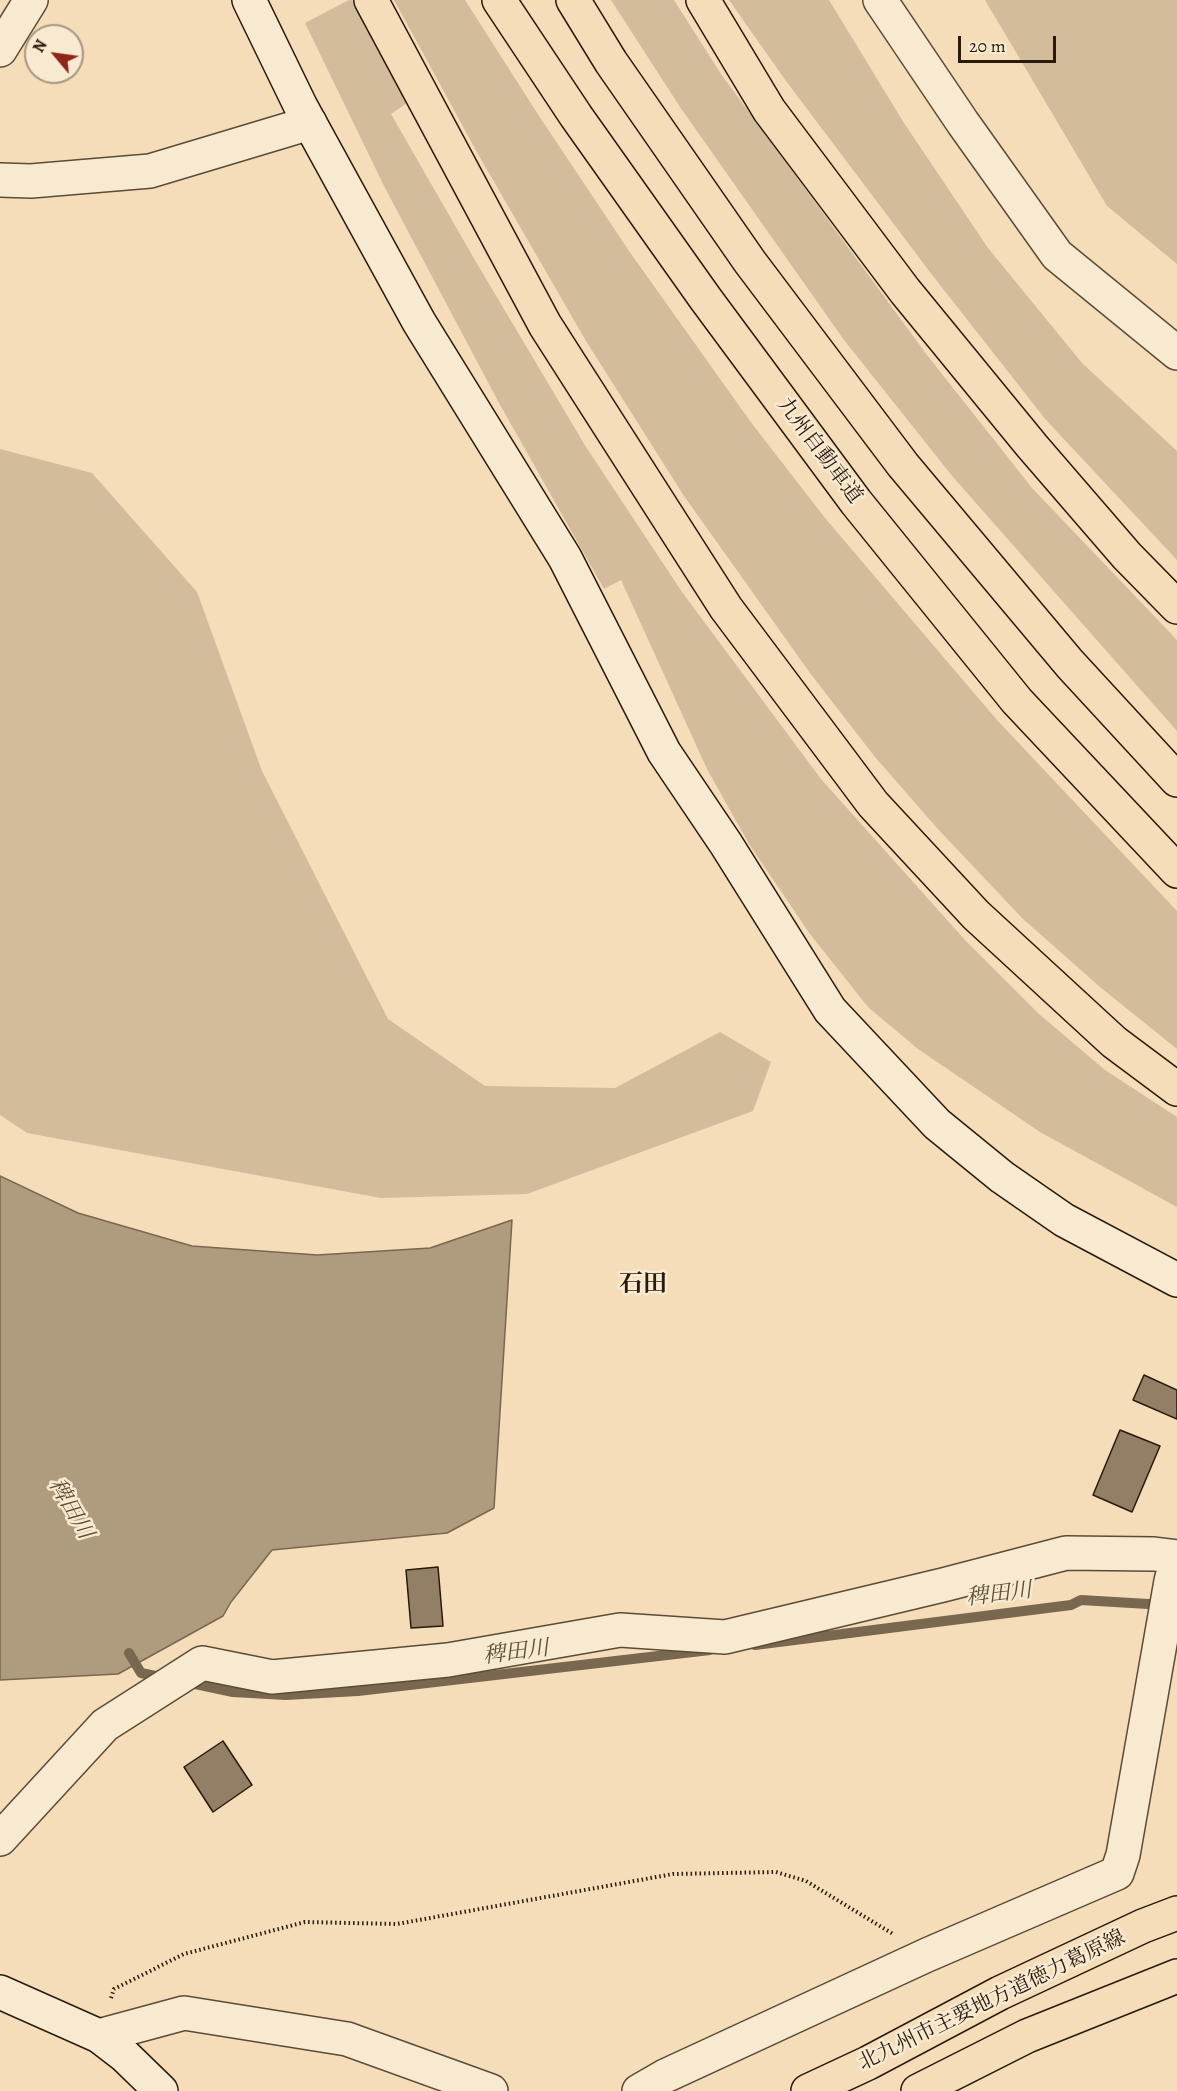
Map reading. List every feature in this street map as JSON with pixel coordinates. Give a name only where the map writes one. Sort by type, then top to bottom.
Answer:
[{"type":"main road","points":[[371,0],[545,325],[726,609],[873,804],[976,915],[1114,1042],[1177,1089]]},
{"type":"main road","points":[[573,0],[611,62],[750,262],[903,465],[1070,664],[1177,780]]},
{"type":"main road","points":[[703,0],[769,110],[905,291],[1032,447],[1127,556],[1177,608]]},
{"type":"main road","name":"九州自動車道","points":[[501,3],[596,145],[705,298],[856,502],[1017,701],[1177,871]]},
{"type":"main road","name":"北九州市主要地方道徳力葛原線","points":[[808,2091],[868,2063],[1000,1993],[1143,1926],[1177,1913]]},
{"type":"main road","points":[[918,2091],[1027,2036],[1177,1976]]},
{"type":"street","points":[[0,50],[31,0]]},
{"type":"street","points":[[249,0],[310,123],[419,322],[565,558],[664,752],[726,844],[830,1010],[937,1124],[1002,1177],[1064,1220],[1177,1280]]},
{"type":"street","points":[[880,0],[963,123],[1057,255],[1177,352]]},
{"type":"street","points":[[0,180],[31,181],[150,171],[310,123]]},
{"type":"street","points":[[0,1839],[105,1725],[202,1663],[272,1677],[448,1660],[620,1630],[725,1636],[943,1586],[1066,1553],[1154,1554],[1177,1558],[1169,1592],[1123,1856],[1117,1873],[927,1955],[665,2076],[639,2091]]},
{"type":"street","points":[[0,1992],[99,2036],[125,2056],[161,2091]]},
{"type":"street","points":[[99,2036],[184,2013],[347,2040],[491,2091]]},
{"type":"path","points":[[99,2036],[114,1989],[184,1954],[305,1922],[397,1924],[673,1874],[776,1872],[806,1881],[927,1955]]},
{"type":"shaded area","points":[[352,0],[407,103],[391,114],[586,447],[682,592],[821,779],[965,940],[1039,1014],[1105,1070],[1177,1117],[1177,1207],[1040,1132],[918,1049],[868,1007],[810,934],[749,844],[707,769],[621,580],[604,589],[499,403],[385,188],[305,23]]},
{"type":"shaded area","points":[[394,0],[465,0],[629,251],[750,421],[825,518],[997,720],[1177,911],[1177,1049],[1100,987],[1022,918],[937,828],[875,757],[810,673],[684,496],[586,341],[478,154]]},
{"type":"shaded area","points":[[611,0],[674,0],[721,74],[927,355],[1032,488],[1177,640],[1177,731],[953,477],[844,340],[680,107]]},
{"type":"shaded area","points":[[729,0],[829,0],[904,123],[988,248],[1082,363],[1177,451],[1177,560],[1046,420],[933,276],[786,81]]},
{"type":"shaded area","points":[[985,0],[1177,0],[1177,264],[1107,206]]},
{"type":"shaded area","points":[[0,449],[92,473],[197,592],[262,771],[388,1019],[485,1086],[615,1088],[720,1032],[771,1062],[753,1111],[527,1194],[381,1198],[27,1133],[0,1115]]},
{"type":"water","points":[[0,1176],[78,1213],[192,1246],[317,1255],[430,1248],[512,1220],[494,1508],[447,1533],[272,1550],[231,1602],[223,1616],[118,1674],[0,1680]]},
{"type":"building","points":[[1144,1375],[1177,1390],[1177,1419],[1133,1400]]},
{"type":"building","points":[[1120,1430],[1160,1446],[1132,1512],[1093,1495]]},
{"type":"building","points":[[438,1567],[443,1626],[411,1628],[406,1570]]},
{"type":"building","points":[[223,1741],[252,1785],[213,1812],[184,1767]]},
{"type":"waterway","name":"稗田川","points":[[755,1645],[1071,1605],[1081,1600],[1165,1605]]},
{"type":"waterway","name":"稗田川","points":[[186,1682],[233,1692],[286,1695],[358,1691],[710,1650]]},
{"type":"waterway","name":"稗田川","points":[[129,1653],[141,1673],[165,1678]]},
{"type":"district","name":"石田","points":[[643,1285]]}]
